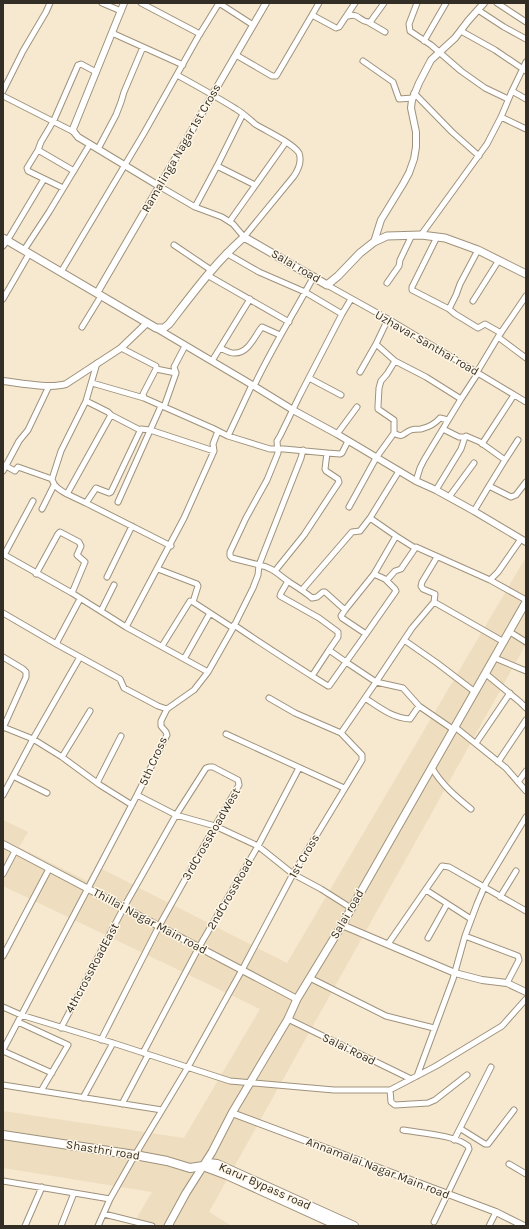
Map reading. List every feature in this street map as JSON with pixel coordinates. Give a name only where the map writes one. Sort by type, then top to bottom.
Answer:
[{"type":"main road","name":"Salai road","points":[[244,237],[328,285],[374,242],[387,236],[421,235],[454,241],[478,250],[526,274]]},
{"type":"main road","points":[[4,242],[26,252],[156,328],[164,328],[169,324],[209,273],[244,237]]},
{"type":"main road","name":"Salai road","points":[[168,1226],[232,1113],[288,1019],[297,999],[342,925],[486,674],[526,601]]},
{"type":"main road","name":"Shasthri road","points":[[3,1135],[135,1155],[167,1161],[190,1168],[203,1166]]},
{"type":"main road","name":"Karur Bypass road","points":[[203,1166],[208,1163],[217,1164],[354,1226]]},
{"type":"main road","name":"Karur Bypass road","points":[[203,1166],[227,1175],[336,1225]]},
{"type":"street","points":[[3,91],[23,51],[50,3]]},
{"type":"street","points":[[102,3],[121,11]]},
{"type":"street","points":[[74,132],[74,126],[124,3]]},
{"type":"street","points":[[141,3],[200,34]]},
{"type":"street","points":[[61,272],[219,3],[253,25]]},
{"type":"street","name":"Ramalinga Nagar 1st Cross","points":[[99,294],[159,186],[266,3]]},
{"type":"street","points":[[236,55],[272,76],[276,76],[319,3]]},
{"type":"street","points":[[312,15],[336,28],[339,27],[348,16],[355,3]]},
{"type":"street","points":[[368,22],[371,21],[384,3]]},
{"type":"street","points":[[417,3],[409,28],[410,31],[431,45],[461,71],[485,88],[508,99]]},
{"type":"street","points":[[424,41],[446,3]]},
{"type":"street","points":[[374,242],[381,220],[409,173],[414,159],[416,132],[411,108],[414,95],[431,60],[448,46],[484,3]]},
{"type":"street","points":[[497,3],[526,22]]},
{"type":"street","points":[[478,10],[526,39]]},
{"type":"street","points":[[348,16],[356,16],[364,22],[368,22],[386,32]]},
{"type":"street","points":[[461,31],[495,50],[524,70]]},
{"type":"street","points":[[112,33],[183,65]]},
{"type":"street","points":[[98,149],[116,116],[124,92],[143,47]]},
{"type":"street","points":[[363,61],[393,82],[400,99],[414,95]]},
{"type":"street","points":[[421,235],[487,144],[512,91],[524,70],[526,62]]},
{"type":"street","points":[[63,188],[28,172],[27,170],[53,122],[78,65],[80,64],[96,72]]},
{"type":"street","points":[[3,96],[74,132],[98,149],[195,207],[222,216],[230,221],[244,237],[294,176],[298,169],[300,160],[298,152],[293,146],[254,123],[212,95],[177,75]]},
{"type":"street","points":[[512,91],[526,99]]},
{"type":"street","points":[[414,95],[479,156]]},
{"type":"street","points":[[195,207],[242,114]]},
{"type":"street","points":[[501,116],[526,129]]},
{"type":"street","points":[[230,221],[286,142]]},
{"type":"street","points":[[3,300],[26,252],[90,144]]},
{"type":"street","points":[[38,150],[74,171]]},
{"type":"street","points":[[217,166],[255,185]]},
{"type":"street","points":[[4,242],[44,179]]},
{"type":"street","points":[[387,283],[399,266],[400,260],[412,236]]},
{"type":"street","points":[[437,237],[412,287],[413,291],[449,309],[478,328],[484,324],[526,358]]},
{"type":"street","points":[[174,245],[209,273],[289,322]]},
{"type":"street","points":[[449,309],[478,250]]},
{"type":"street","points":[[226,254],[259,272],[305,292],[342,314]]},
{"type":"street","points":[[473,301],[499,260]]},
{"type":"street","points":[[228,436],[253,385],[314,276]]},
{"type":"street","name":"Uzhavar Santhai road","points":[[328,285],[478,372],[526,402]]},
{"type":"street","points":[[82,327],[99,294]]},
{"type":"street","points":[[416,481],[420,468],[448,420],[499,335],[526,296]]},
{"type":"street","points":[[212,361],[250,299]]},
{"type":"street","points":[[345,610],[324,592],[321,592],[314,598],[266,566],[232,558],[230,556],[230,552],[246,518],[267,480],[278,453],[277,441],[351,299]]},
{"type":"street","points":[[360,372],[388,319]]},
{"type":"street","points":[[3,381],[49,386],[61,386],[70,383],[97,363],[121,348],[147,323]]},
{"type":"street","points":[[220,348],[235,353],[241,352],[256,338],[263,327],[280,336]]},
{"type":"street","points":[[156,328],[376,458],[524,540],[490,580]]},
{"type":"street","points":[[376,344],[395,361],[426,377],[461,399]]},
{"type":"street","points":[[118,502],[150,430],[163,406],[176,373],[174,366],[185,346]]},
{"type":"street","points":[[121,348],[155,366],[156,369],[176,373]]},
{"type":"street","points":[[349,507],[376,458],[394,433],[394,420],[378,409],[378,406],[381,381],[388,374],[395,361]]},
{"type":"street","points":[[97,363],[86,401],[61,452],[52,479],[54,485],[67,494],[170,546]]},
{"type":"street","points":[[144,398],[144,392],[156,369]]},
{"type":"street","points":[[309,378],[341,395]]},
{"type":"street","points":[[92,383],[144,398],[228,436],[270,449],[303,450],[328,454],[340,454],[348,441]]},
{"type":"street","points":[[3,471],[4,465],[28,430],[49,386]]},
{"type":"street","points":[[482,444],[514,395]]},
{"type":"street","points":[[86,401],[140,430],[150,430],[214,451]]},
{"type":"street","points":[[337,434],[357,407]]},
{"type":"street","points":[[67,494],[111,415]]},
{"type":"street","points":[[394,433],[398,436],[403,435],[412,429],[420,429],[430,426],[440,418],[448,420]]},
{"type":"street","points":[[443,429],[459,436],[466,436],[482,444],[505,460]]},
{"type":"street","points":[[86,503],[96,488],[108,493],[111,492],[140,430]]},
{"type":"street","points":[[126,627],[184,518],[214,451],[213,444],[218,431]]},
{"type":"street","points":[[436,490],[461,448],[465,437]]},
{"type":"street","points":[[474,511],[518,440]]},
{"type":"street","points":[[3,613],[120,679],[124,688],[158,706],[167,709],[194,690],[208,672],[234,626],[258,575],[259,565],[303,450]]},
{"type":"street","points":[[275,571],[304,535],[339,482],[338,479],[325,469],[328,454]]},
{"type":"street","points":[[449,498],[474,463]]},
{"type":"street","points":[[4,465],[15,471],[18,467],[52,479]]},
{"type":"street","points":[[302,590],[352,532],[360,531],[370,518],[399,471]]},
{"type":"street","points":[[489,486],[512,497],[516,495],[526,482]]},
{"type":"street","points":[[42,509],[54,485]]},
{"type":"street","points":[[33,501],[4,554],[36,574],[72,593],[126,627],[208,672]]},
{"type":"street","points":[[370,518],[415,548],[416,547],[436,557],[467,569],[490,580],[526,601]]},
{"type":"street","points":[[108,577],[132,526]]},
{"type":"street","points":[[36,574],[60,532],[79,542],[81,546],[77,555],[85,562],[72,593]]},
{"type":"street","points":[[366,634],[341,616],[374,574],[396,536]]},
{"type":"street","points":[[386,580],[395,571],[401,569],[415,548]]},
{"type":"street","points":[[269,698],[295,713],[341,733],[412,628],[434,602],[434,594],[423,589],[421,586],[436,557]]},
{"type":"street","points":[[158,569],[197,584],[198,586],[193,602]]},
{"type":"street","points":[[193,602],[329,686],[396,591],[386,580],[374,574]]},
{"type":"street","points":[[288,581],[280,596],[320,618],[338,632],[338,637],[312,676]]},
{"type":"street","points":[[101,611],[114,586]]},
{"type":"street","points":[[58,645],[58,638],[80,599]]},
{"type":"street","points":[[162,646],[190,601],[193,602]]},
{"type":"street","points":[[434,602],[504,642]]},
{"type":"street","points":[[184,659],[210,613]]},
{"type":"street","points":[[510,632],[526,642]]},
{"type":"street","points":[[404,640],[475,692]]},
{"type":"street","points":[[329,650],[376,682],[403,688],[419,706],[455,728],[506,768],[526,791]]},
{"type":"street","points":[[3,657],[26,672],[26,677],[3,727],[33,739],[62,757],[96,783],[132,805]]},
{"type":"street","points":[[3,795],[80,657]]},
{"type":"street","points":[[495,658],[526,671]]},
{"type":"street","points":[[486,674],[526,708]]},
{"type":"street","points":[[476,743],[510,694]]},
{"type":"street","points":[[366,698],[392,716],[408,720],[419,706]]},
{"type":"street","name":"5th Cross","points":[[3,1051],[137,796],[167,735],[161,726],[161,722],[167,709]]},
{"type":"street","points":[[62,757],[90,710]]},
{"type":"street","points":[[498,762],[526,720]]},
{"type":"street","name":"1st Cross","points":[[98,1226],[110,1199],[188,1067],[293,874],[362,758],[362,756],[341,733]]},
{"type":"street","points":[[226,734],[344,788]]},
{"type":"street","points":[[96,783],[121,736]]},
{"type":"street","name":"3rdCrossRoadWest","points":[[101,1040],[159,926],[239,784],[238,780],[213,767],[206,768],[176,815]]},
{"type":"street","name":"2ndCrossRoad","points":[[122,1104],[199,947],[258,846],[299,768]]},
{"type":"street","points":[[432,768],[446,788],[471,809]]},
{"type":"street","points":[[518,782],[526,772]]},
{"type":"street","points":[[13,776],[47,793]]},
{"type":"street","points":[[137,796],[176,815],[215,826],[258,846],[293,874],[321,889],[351,908]]},
{"type":"street","name":"4thcrossRoadEast","points":[[60,1028],[124,907],[176,815]]},
{"type":"street","points":[[417,1076],[455,973],[471,919],[484,888],[526,817]]},
{"type":"street","name":"Thillai Nagar Main road","points":[[3,844],[297,999]]},
{"type":"street","points":[[3,874],[15,851]]},
{"type":"street","points":[[388,944],[441,867],[444,866],[449,867],[526,911]]},
{"type":"street","points":[[3,956],[49,869]]},
{"type":"street","points":[[500,897],[516,871]]},
{"type":"street","points":[[426,890],[471,919]]},
{"type":"street","points":[[428,938],[447,904]]},
{"type":"street","points":[[342,925],[455,973],[482,980],[507,983],[526,992]]},
{"type":"street","points":[[465,936],[518,956],[519,960],[507,983]]},
{"type":"street","points":[[310,978],[386,1016],[434,1028]]},
{"type":"street","points":[[3,1007],[21,1015],[60,1028],[113,1043],[230,1081],[250,1084],[334,1090],[390,1090],[436,1066],[502,1026],[526,999]]},
{"type":"street","name":"Salai Road","points":[[288,1019],[411,1079]]},
{"type":"street","points":[[18,1022],[68,1045],[42,1091]]},
{"type":"street","points":[[83,1098],[113,1043]]},
{"type":"street","points":[[3,1051],[52,1073]]},
{"type":"street","points":[[454,1140],[461,1129],[491,1067]]},
{"type":"street","points":[[390,1090],[391,1102],[395,1105],[428,1103],[441,1097],[467,1075]]},
{"type":"street","points":[[3,1085],[162,1110]]},
{"type":"street","points":[[461,1129],[485,1144],[488,1144],[514,1110]]},
{"type":"street","name":"Annamalai Nagar Main road","points":[[232,1113],[496,1212],[524,1226]]},
{"type":"street","points":[[403,1130],[442,1136],[465,1144],[469,1149],[446,1194],[434,1222]]},
{"type":"street","points":[[509,1164],[526,1174]]},
{"type":"street","points":[[3,1181],[110,1199]]},
{"type":"street","points":[[24,1226],[42,1187]]},
{"type":"street","points":[[61,1226],[74,1193]]},
{"type":"street","points":[[489,1226],[496,1212]]},
{"type":"street","points":[[104,1214],[152,1226]]},
{"type":"shaded area","points":[[526,557],[526,644],[209,1212],[232,1226],[132,1226],[152,1192],[3,1168],[3,1111],[184,1138],[260,1009],[3,886],[3,820],[28,832],[19,847],[87,881],[96,866],[287,963]]}]
